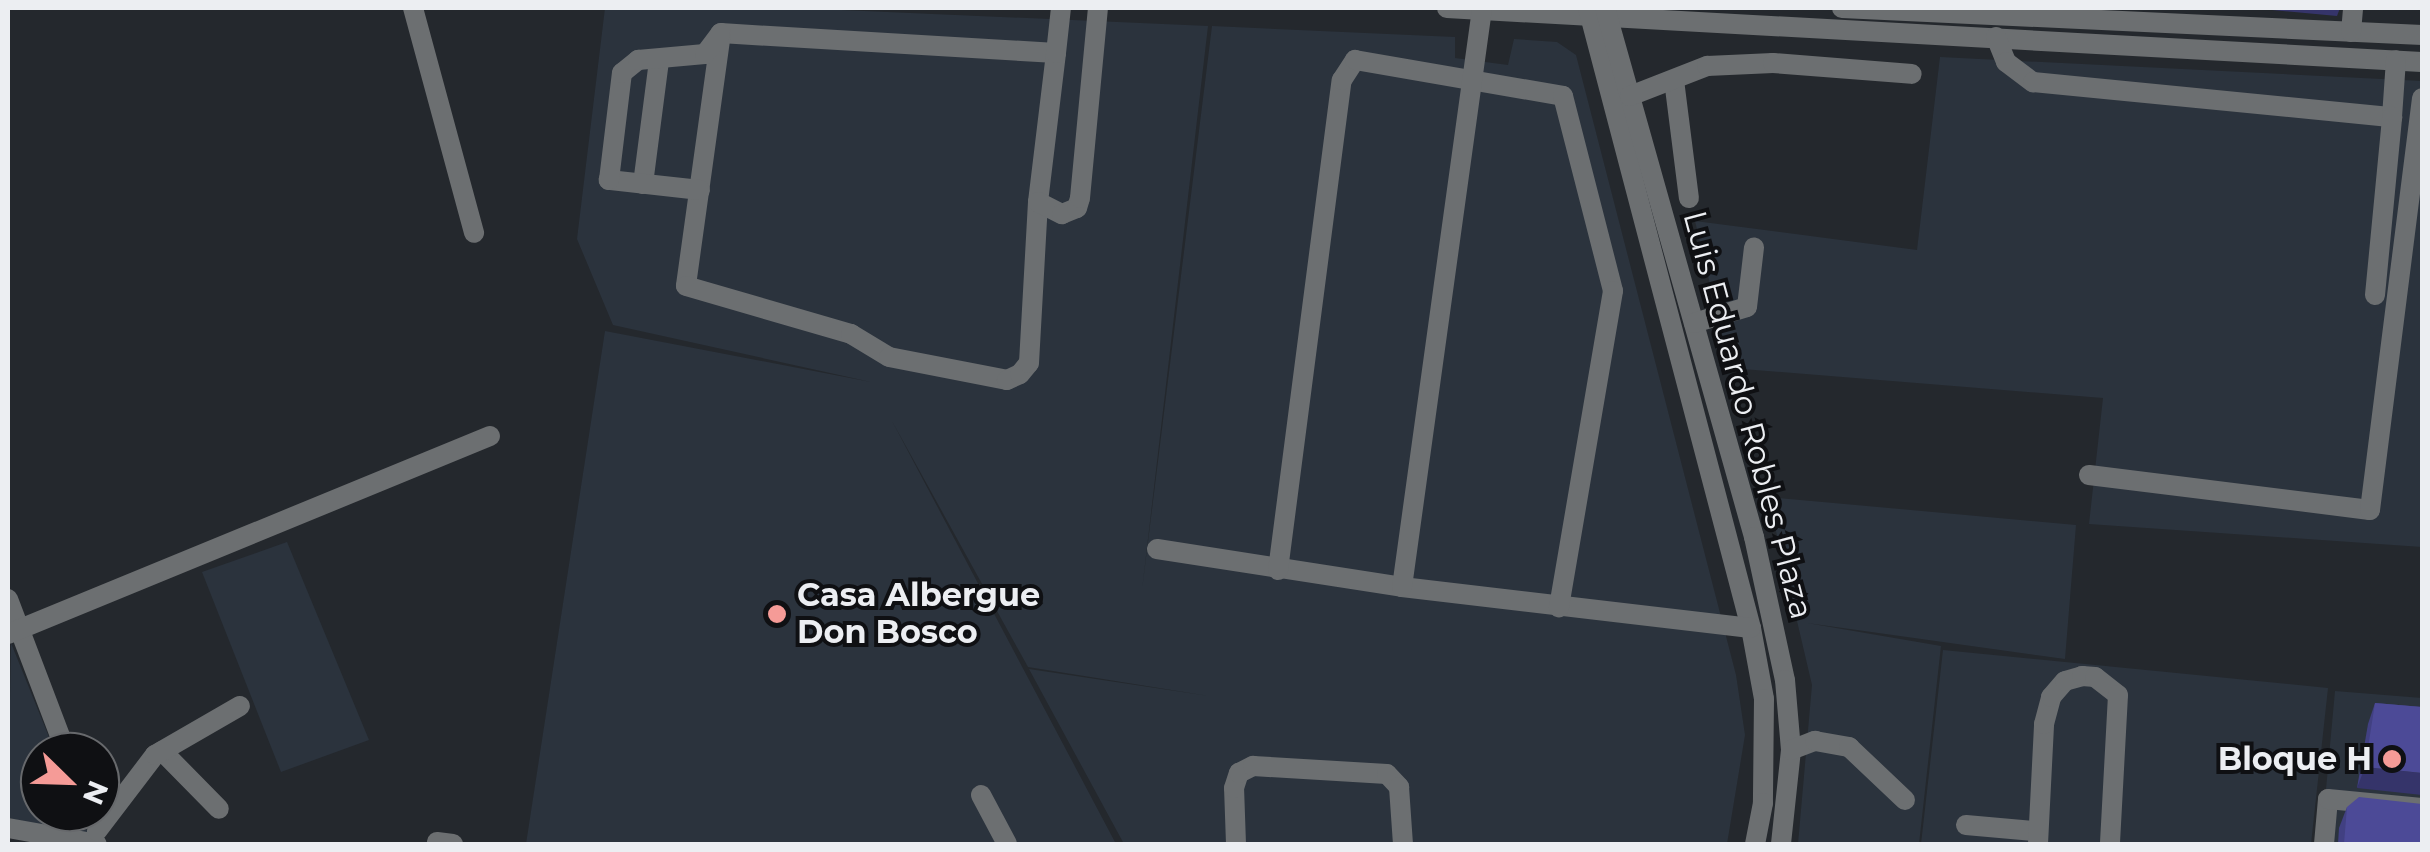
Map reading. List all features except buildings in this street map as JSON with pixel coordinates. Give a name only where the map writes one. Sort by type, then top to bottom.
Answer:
[{"type":"street","points":[[413,8],[474,234]]},
{"type":"street","points":[[722,33],[686,286],[851,334],[890,357],[1007,380],[1029,363],[1038,202],[1061,8]]},
{"type":"street","points":[[1038,202],[1062,214],[1077,208],[1098,8]]},
{"type":"street","points":[[1447,8],[1597,11],[2422,62]]},
{"type":"street","points":[[1842,8],[2109,12],[2422,35]]},
{"type":"street","points":[[2350,32],[2353,8]]},
{"type":"street","points":[[1402,587],[1482,9]]},
{"type":"street","name":"Luis Eduardo Robles Plaza","points":[[1597,11],[1630,96],[1754,537],[1785,680],[1791,750],[1780,844]]},
{"type":"street","name":"Luis Eduardo Robles Plaza","points":[[1597,11],[1751,628],[1764,698],[1763,803],[1755,844]]},
{"type":"street","points":[[722,33],[1056,53]]},
{"type":"street","points":[[700,190],[609,180],[622,72],[638,60],[705,54],[722,33]]},
{"type":"street","points":[[1996,37],[2006,62],[2033,82],[2392,117]]},
{"type":"street","points":[[643,184],[658,60]]},
{"type":"street","points":[[1278,570],[1345,68],[1355,60],[1564,96],[1612,291],[1559,606]]},
{"type":"street","points":[[2375,294],[2396,60]]},
{"type":"street","points":[[1630,96],[1707,66],[1773,63],[1912,74]]},
{"type":"street","points":[[1674,80],[1689,198]]},
{"type":"street","points":[[2089,475],[2370,510],[2421,112]]},
{"type":"street","points":[[1694,324],[1747,306],[1754,247]]},
{"type":"street","points":[[13,631],[490,436]]},
{"type":"street","points":[[1157,548],[1402,587],[1751,628]]},
{"type":"street","points":[[8,599],[13,631],[57,732]]},
{"type":"street","points":[[1966,826],[2036,838],[2051,696],[2065,681],[2096,677],[2118,695],[2120,724],[2110,844]]},
{"type":"street","points":[[8,828],[96,833],[162,751],[240,706]]},
{"type":"street","points":[[1791,750],[1815,741],[1849,747],[1905,800]]},
{"type":"street","points":[[162,751],[219,810]]},
{"type":"street","points":[[1236,844],[1234,788],[1240,773],[1253,766],[1387,774],[1401,797],[1403,844]]},
{"type":"street","points":[[981,795],[1006,844]]},
{"type":"street","points":[[2324,844],[2328,799],[2422,808]]},
{"type":"shaded area","points":[[605,8],[796,8],[1208,26],[1142,590],[1212,26],[1455,37],[1455,58],[1508,65],[1514,39],[1557,42],[1576,55],[1736,675],[1745,735],[1727,844],[1124,844],[1029,669],[1209,696],[1028,667],[892,421],[1116,844],[526,844],[605,331],[871,382],[613,325],[577,239]]},
{"type":"shaded area","points":[[1940,57],[2422,81],[2422,547],[2089,524],[2103,398],[1730,368],[1695,221],[1917,250]]},
{"type":"shaded area","points":[[1768,497],[2076,525],[2065,659],[1807,623],[1941,646],[1919,844],[1798,844],[1812,685]]},
{"type":"shaded area","points":[[287,542],[369,740],[281,772],[202,572]]},
{"type":"shaded area","points":[[11,643],[47,732],[20,732],[20,821],[8,818]]},
{"type":"shaded area","points":[[1943,650],[2328,688],[2311,844],[1921,844]]},
{"type":"shaded area","points":[[2335,691],[2422,698],[2422,844],[2321,844]]},
{"type":"place","name":"Casa Albergue Don Bosco","points":[[777,614]]},
{"type":"place","name":"Bloque H","points":[[2392,759]]}]
